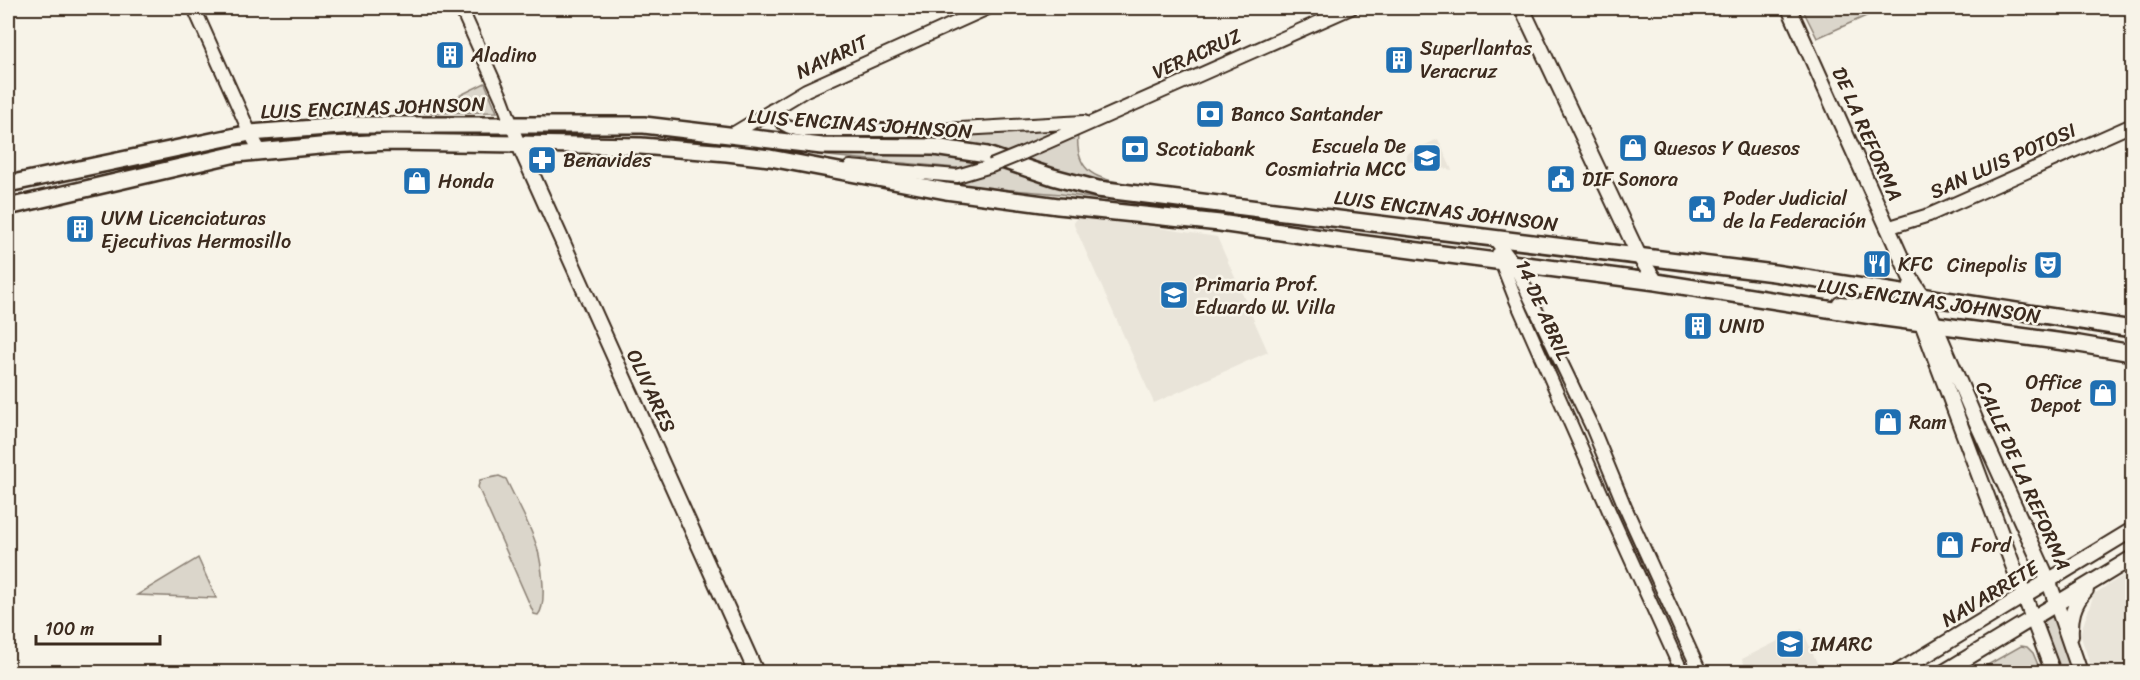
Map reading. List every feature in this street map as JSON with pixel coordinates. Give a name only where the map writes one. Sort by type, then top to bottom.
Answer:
[{"type":"main road","points":[[1522,8],[1639,256],[1656,282]]},
{"type":"main road","name":"DE LA REFORMA","points":[[1789,8],[1910,277],[1917,298]]},
{"type":"main road","name":"LUIS ENCINAS JOHNSON","points":[[8,184],[250,133],[329,126],[644,125],[822,146],[934,147],[987,155],[1098,189],[1774,273],[1917,298],[2133,329]]},
{"type":"main road","points":[[329,126],[330,145]]},
{"type":"main road","name":"LUIS ENCINAS JOHNSON","points":[[8,207],[236,154],[260,151],[390,142],[641,146],[727,153],[946,191],[1058,206],[1220,222],[1656,282],[2133,353]]},
{"type":"main road","name":"OLIVARES","points":[[519,145],[756,672]]},
{"type":"main road","points":[[1506,263],[1516,251],[1566,247]]},
{"type":"main road","points":[[1803,304],[1830,303],[1907,311],[1917,298]]},
{"type":"main road","name":"CALLE DE LA REFORMA","points":[[1917,298],[2049,582],[2080,672]]},
{"type":"main road","points":[[2046,340],[2052,316]]},
{"type":"main road","name":"CALLE DE LA REFORMA","points":[[1929,324],[2053,672]]},
{"type":"main road","name":"NAVARRETE","points":[[1898,672],[2133,530]]},
{"type":"main road","points":[[1944,672],[2133,558]]},
{"type":"main road","points":[[2076,593],[2079,562]]},
{"type":"main road","points":[[2071,647],[2070,625],[2073,611],[2080,598],[2097,580]]},
{"type":"street","points":[[194,8],[260,151]]},
{"type":"street","name":"OLIVARES","points":[[460,8],[513,124],[519,145]]},
{"type":"street","name":"NAYARIT","points":[[730,135],[836,76],[988,8]]},
{"type":"street","name":"VERACRUZ","points":[[789,162],[949,175],[969,173],[1023,153],[1351,8]]},
{"type":"street","points":[[772,110],[779,121],[788,128],[803,130],[944,130],[1091,122]]},
{"type":"street","name":"SAN LUIS POTOSI","points":[[1887,228],[1929,215],[2133,125]]},
{"type":"street","name":"14 DE ABRIL","points":[[1494,238],[1592,427],[1700,672]]},
{"type":"street","name":"14 DE ABRIL","points":[[1506,263],[1614,523],[1682,672]]},
{"type":"shaded area","points":[[1802,8],[1884,8],[1817,38]]},
{"type":"shaded area","points":[[485,83],[497,112],[424,113]]},
{"type":"shaded area","points":[[1062,129],[1006,153],[938,140],[802,139],[808,136]]},
{"type":"shaded area","points":[[1078,134],[1081,161],[1087,169],[1105,179],[1141,186],[1141,191],[1107,187],[1022,159]]},
{"type":"shaded area","name":"Escuela De Cosmiatria MCC","points":[[1438,139],[1452,170],[1408,161],[1406,154]]},
{"type":"shaded area","points":[[896,149],[991,159],[967,169],[817,155],[837,151]]},
{"type":"shaded area","points":[[1006,165],[1197,206],[1200,212],[1061,194],[964,186],[964,178]]},
{"type":"shaded area","name":"Primaria Prof. Eduardo W. Villa","points":[[1078,217],[1217,237],[1268,352],[1154,403],[1074,225]]},
{"type":"shaded area","points":[[499,476],[506,479],[537,547],[543,592],[543,602],[538,615],[534,614],[478,487],[480,480]]},
{"type":"shaded area","points":[[198,558],[216,598],[137,595]]},
{"type":"shaded area","points":[[2132,570],[2132,672],[2093,672],[2080,634],[2094,594]]},
{"type":"shaded area","points":[[2058,613],[2079,672],[2061,672],[2043,622]]},
{"type":"shaded area","name":"IMARC","points":[[1802,629],[1821,672],[1748,672],[1742,659]]},
{"type":"shaded area","points":[[2021,646],[2027,647],[2033,653],[2041,672],[1975,672]]},
{"type":"shaded area","points":[[204,669],[339,671],[340,672],[204,672]]},
{"type":"place","name":"Aladino","points":[[450,55]]},
{"type":"place","name":"Superllantas Veracruz","points":[[1399,60]]},
{"type":"place","name":"Banco Santander","points":[[1210,114]]},
{"type":"place","name":"Quesos Y Quesos","points":[[1633,148]]},
{"type":"place","name":"Scotiabank","points":[[1135,149]]},
{"type":"place","name":"Escuela De Cosmiatria MCC","points":[[1427,158]]},
{"type":"place","name":"Benavides","points":[[542,160]]},
{"type":"place","name":"DIF Sonora","points":[[1561,179]]},
{"type":"place","name":"Honda","points":[[417,181]]},
{"type":"place","name":"Poder Judicial de la Federación","points":[[1702,209]]},
{"type":"place","name":"UVM Licenciaturas Ejecutivas Hermosillo","points":[[80,229]]},
{"type":"place","name":"KFC","points":[[1877,264]]},
{"type":"place","name":"Cinepolis","points":[[2048,265]]},
{"type":"place","name":"Primaria Prof. Eduardo W. Villa","points":[[1174,295]]},
{"type":"place","name":"UNID","points":[[1698,326]]},
{"type":"place","name":"Office Depot","points":[[2103,393]]},
{"type":"place","name":"Ram","points":[[1888,422]]},
{"type":"place","name":"Ford","points":[[1950,545]]},
{"type":"place","name":"IMARC","points":[[1790,644]]}]
